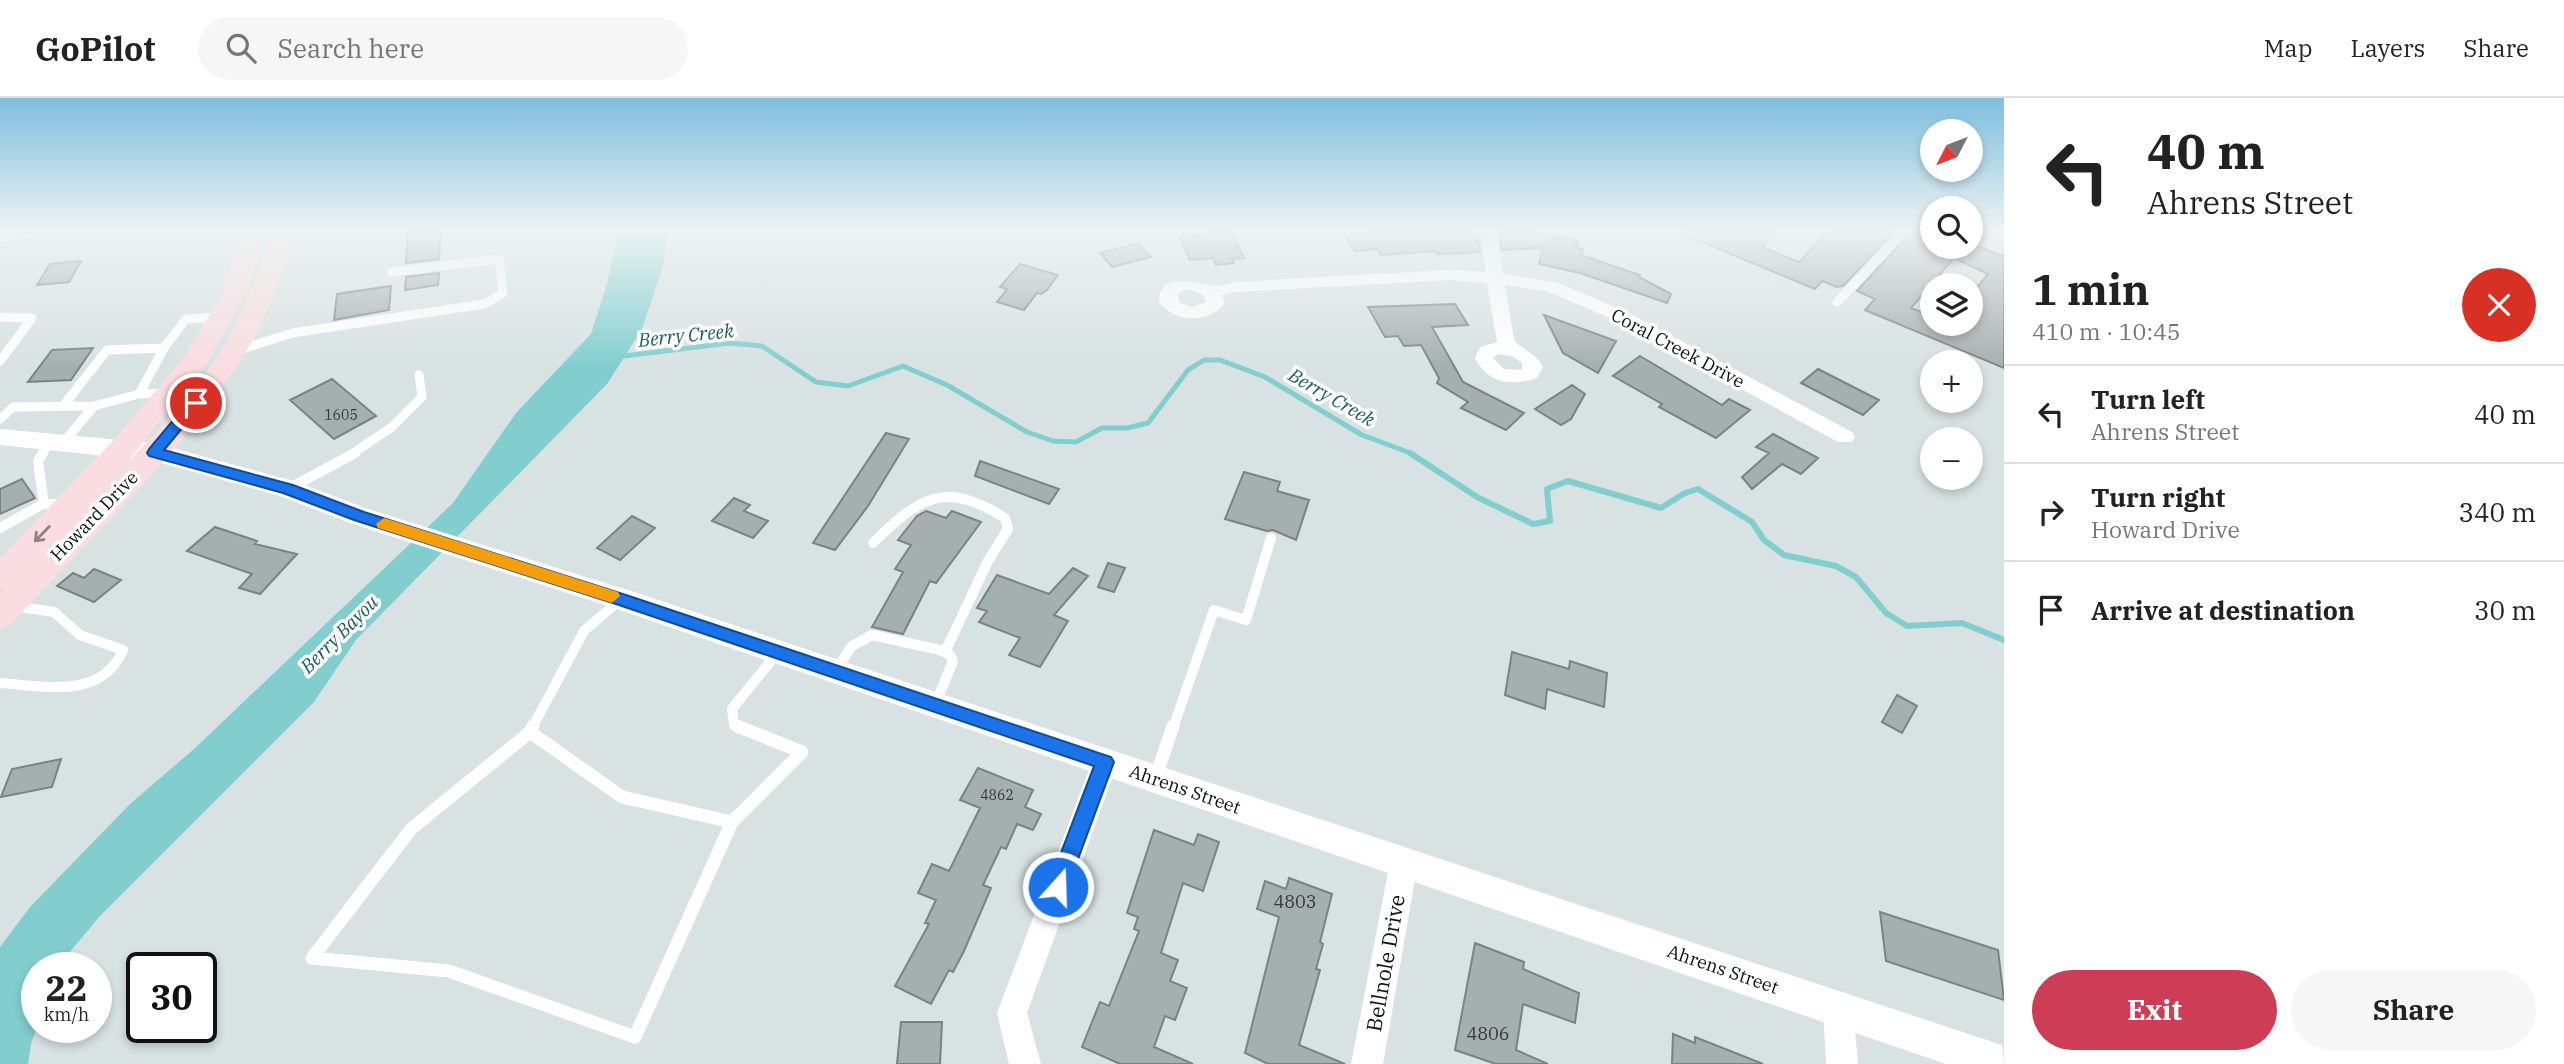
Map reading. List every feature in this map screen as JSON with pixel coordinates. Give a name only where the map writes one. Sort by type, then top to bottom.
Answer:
[{"type":"main road","name":"Howard Drive","points":[[3,599],[57,504],[122,449],[195,361],[222,317],[240,276]]},
{"type":"main road","name":"Howard Drive","points":[[3,599],[154,453],[233,351],[269,276]]},
{"type":"street","name":"Coral Creek Drive","points":[[1210,292],[1235,286],[1430,276]]},
{"type":"street","name":"Coral Creek Drive","points":[[1467,276],[1550,286],[1621,316],[1845,437]]},
{"type":"street","points":[[1495,278],[1509,348]]},
{"type":"street","name":"Ahrens Street","points":[[0,436],[154,453],[288,489],[359,516],[621,599],[2002,1064]]},
{"type":"street","points":[[1025,1064],[1021,1059],[1012,1013],[1105,762]]},
{"type":"street","name":"Bellnole Drive","points":[[1367,1064],[1404,862]]},
{"type":"street","points":[[1838,1008],[1842,1064]]},
{"type":"lane","points":[[233,351],[292,333],[484,304],[503,293],[501,276]]},
{"type":"lane","points":[[1837,302],[1862,276]]},
{"type":"lane","points":[[0,317],[32,318],[0,361]]},
{"type":"lane","points":[[139,394],[164,348],[186,319],[222,317]]},
{"type":"lane","points":[[63,406],[107,350],[164,348]]},
{"type":"lane","points":[[288,489],[374,443],[405,417],[422,397],[419,375]]},
{"type":"lane","points":[[0,419],[13,407],[94,406],[139,394],[171,393]]},
{"type":"lane","points":[[0,528],[57,504],[38,461],[94,406]]},
{"type":"lane","points":[[873,543],[893,522],[934,496],[949,494],[971,499],[1005,518],[1008,529],[988,561],[945,652]]},
{"type":"lane","points":[[1155,779],[1214,610],[1245,620],[1271,538]]},
{"type":"lane","points":[[0,683],[82,685],[104,679],[120,664],[123,650],[80,635],[54,612],[3,599]]},
{"type":"lane","points":[[621,599],[584,631],[530,732],[411,829],[312,958],[449,971],[635,1037],[732,822],[803,752],[734,725],[732,709],[778,652]]},
{"type":"lane","points":[[835,671],[852,646],[872,635],[945,652],[953,661],[935,705]]},
{"type":"lane","points":[[530,732],[622,797],[732,822]]},
{"type":"water","name":"Berry Bayou","points":[[609,276],[660,276],[642,329],[607,384],[356,640],[314,702],[100,916],[70,952],[21,952],[21,1043],[31,1043],[28,1064],[0,1064],[0,947],[30,907],[130,804],[194,749],[453,503],[516,413],[591,334]]},
{"type":"building","points":[[43,276],[72,276],[69,282],[37,285]]},
{"type":"building","points":[[439,276],[438,285],[405,290],[406,277]]},
{"type":"building","points":[[1009,276],[1057,276],[1047,290],[1041,294],[1037,293],[1024,310],[997,302],[1007,289],[1000,287]]},
{"type":"building","points":[[1589,276],[1639,276],[1671,294],[1667,303]]},
{"type":"building","points":[[1784,276],[1852,276],[1843,286],[1837,287],[1822,281],[1815,289]]},
{"type":"building","points":[[1871,276],[1920,276],[1920,298],[1911,308],[1920,311],[1920,333],[1865,310],[1875,299],[1857,291]]},
{"type":"building","points":[[1986,276],[2004,276],[2004,368],[1983,359],[1983,350],[1961,350],[1927,336],[1983,336],[1983,280]]},
{"type":"building","points":[[391,286],[389,310],[334,320],[337,294]]},
{"type":"building","points":[[1455,304],[1468,325],[1432,327],[1463,382],[1524,413],[1506,430],[1461,408],[1468,402],[1437,383],[1439,378],[1421,345],[1404,346],[1398,336],[1385,337],[1368,307]]},
{"type":"building","points":[[1544,315],[1616,341],[1598,373],[1563,353]]},
{"type":"building","points":[[93,348],[71,380],[28,382],[52,350]]},
{"type":"building","points":[[1640,356],[1722,405],[1729,399],[1750,410],[1716,438],[1659,407],[1662,404],[1613,376]]},
{"type":"building","points":[[1818,369],[1879,400],[1863,415],[1801,383]]},
{"type":"building","points":[[332,379],[376,416],[334,439],[290,400]]},
{"type":"building","points":[[1572,385],[1585,394],[1571,419],[1561,425],[1535,409]]},
{"type":"building","points":[[886,433],[909,439],[868,506],[835,550],[813,543]]},
{"type":"building","points":[[1773,434],[1818,458],[1801,474],[1782,464],[1752,489],[1742,477],[1769,453],[1756,447]]},
{"type":"building","points":[[980,461],[1059,489],[1049,504],[975,476]]},
{"type":"building","points":[[1244,472],[1280,482],[1277,491],[1309,500],[1296,540],[1273,530],[1267,531],[1225,519]]},
{"type":"building","points":[[22,479],[35,498],[0,514],[0,489]]},
{"type":"building","points":[[734,498],[750,505],[744,511],[768,521],[753,538],[712,521]]},
{"type":"building","points":[[926,511],[946,518],[952,511],[981,522],[936,583],[930,581],[903,634],[872,627],[903,572],[895,569],[911,545],[898,540],[917,516]]},
{"type":"building","points":[[632,516],[655,528],[620,560],[597,548]]},
{"type":"building","points":[[215,527],[257,541],[255,544],[297,554],[260,594],[239,588],[252,574],[187,551]]},
{"type":"building","points":[[1108,563],[1125,568],[1114,592],[1098,587]]},
{"type":"building","points":[[1073,568],[1088,576],[1054,615],[1068,621],[1040,667],[1009,655],[1020,638],[979,622],[987,611],[977,608],[997,575],[1049,594]]},
{"type":"building","points":[[94,569],[121,580],[94,602],[57,586],[73,573],[84,578]]},
{"type":"building","points":[[1512,652],[1569,669],[1570,661],[1607,673],[1604,707],[1547,689],[1545,709],[1505,695]]},
{"type":"building","points":[[1897,695],[1917,706],[1902,733],[1882,722]]},
{"type":"building","points":[[61,759],[52,787],[1,797],[12,769]]},
{"type":"building","points":[[978,768],[1033,790],[1025,807],[1041,814],[1033,830],[1017,824],[1006,849],[1001,847],[983,885],[991,888],[964,951],[953,972],[949,970],[931,1004],[895,986],[929,924],[925,923],[936,900],[918,893],[932,864],[949,871],[980,808],[960,800]]},
{"type":"building","points":[[1154,830],[1194,845],[1198,834],[1219,842],[1203,891],[1183,883],[1161,953],[1178,960],[1170,981],[1187,988],[1175,1020],[1165,1016],[1154,1047],[1193,1064],[1120,1064],[1082,1047],[1100,1002],[1109,1006],[1139,931],[1134,929],[1138,917],[1127,913]]},
{"type":"building","points":[[1289,878],[1332,894],[1320,942],[1323,944],[1316,969],[1320,970],[1299,1045],[1345,1064],[1268,1064],[1245,1053],[1279,917],[1257,909],[1265,881],[1286,889]]},
{"type":"building","points":[[1880,912],[1998,950],[2004,1000],[1886,961]]},
{"type":"building","points":[[1475,943],[1524,962],[1523,969],[1579,993],[1575,1023],[1523,1004],[1516,1050],[1548,1064],[1496,1064],[1455,1050]]},
{"type":"building","points":[[901,1022],[942,1022],[940,1064],[897,1064]]},
{"type":"building","points":[[1673,1034],[1695,1043],[1695,1037],[1763,1064],[1672,1064]]},
{"type":"waterway","name":"Berry Creek","points":[[616,357],[730,343],[762,346],[816,382],[848,386],[903,366],[947,385],[1027,432],[1053,441],[1076,442],[1102,428],[1127,428],[1148,423],[1188,370],[1204,360],[1220,360],[1265,377],[1362,435],[1413,454]]},
{"type":"waterway","name":"Berry Creek","points":[[1410,453],[1477,497],[1533,524],[1550,521],[1547,489],[1568,481],[1661,508],[1685,493],[1698,489],[1752,522],[1764,540],[1784,555],[1836,566],[1856,577],[1886,613],[1907,626],[1962,623],[2004,640]]},
{"type":"slow traffic","points":[[384,524],[612,596]]},
{"type":"route","points":[[196,403],[154,453],[288,489],[359,516],[621,599],[1105,762],[1058,887]]}]
